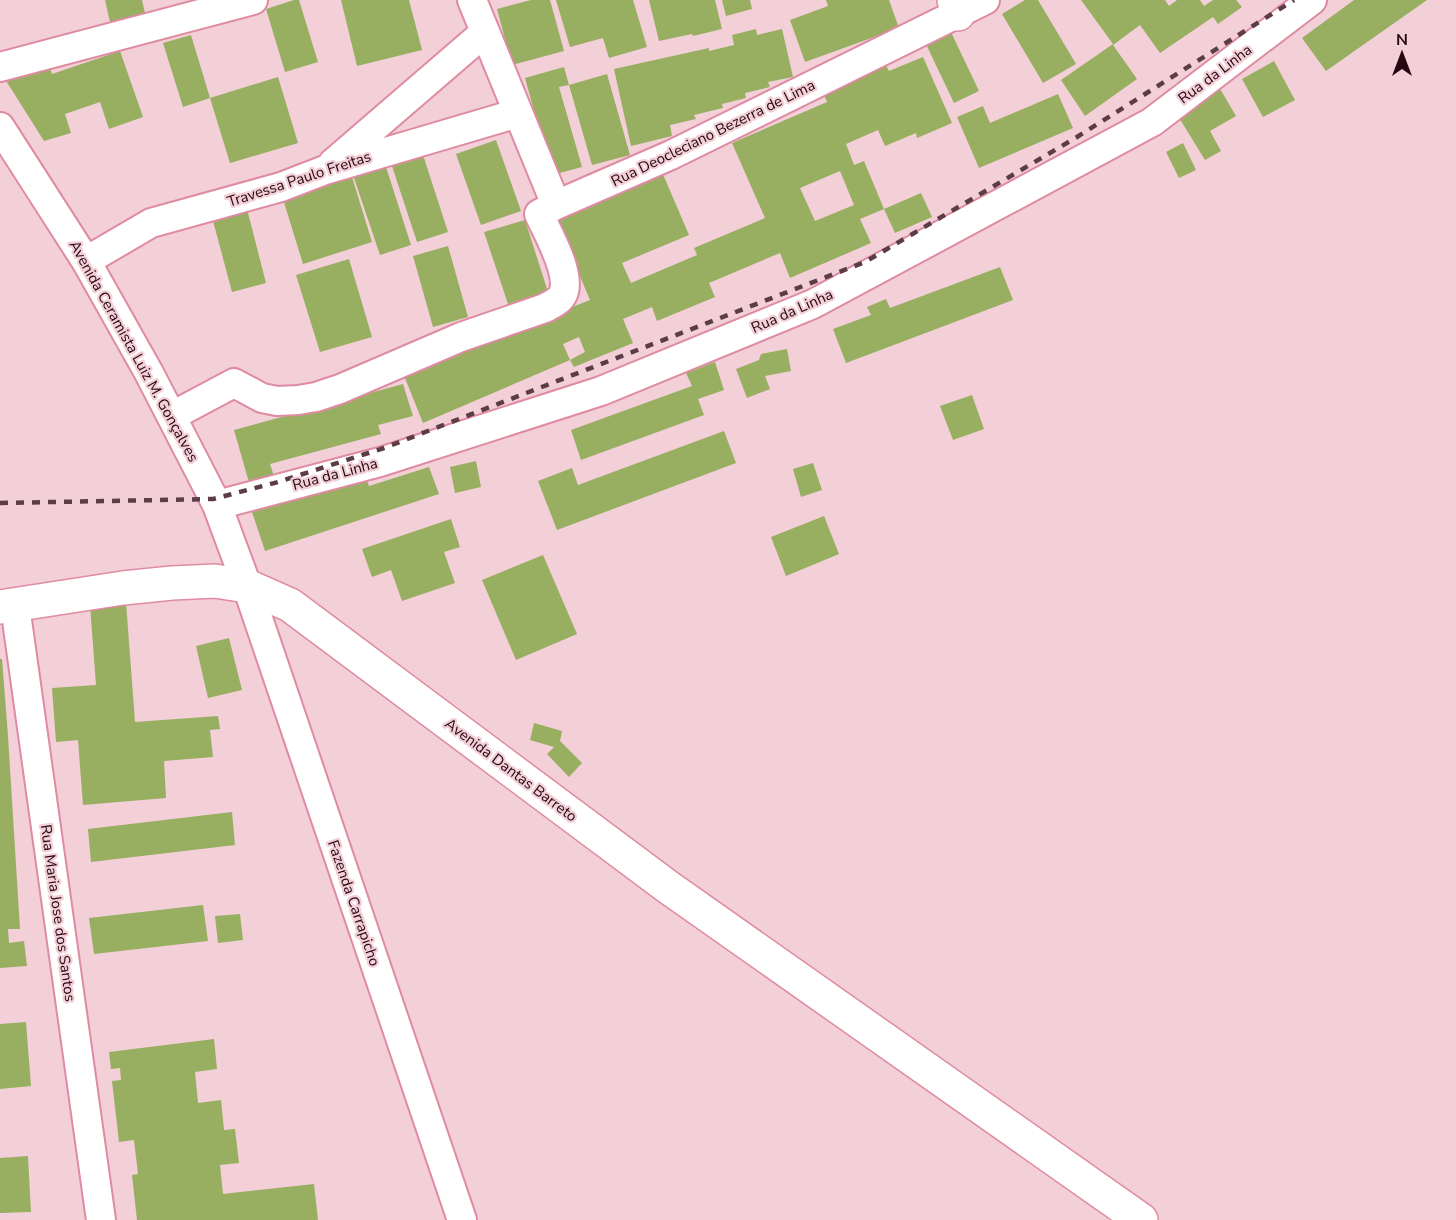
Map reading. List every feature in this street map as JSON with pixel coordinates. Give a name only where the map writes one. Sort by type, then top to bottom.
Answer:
[{"type":"main road","name":"Avenida Dantas Barreto","points":[[8,606],[123,588],[215,581],[247,586],[290,605],[668,888],[1141,1220]]},
{"type":"street","points":[[0,68],[253,0]]},
{"type":"street","points":[[172,416],[234,383],[262,398],[277,401],[298,400],[340,390],[461,337],[545,308],[558,301],[565,286],[560,262],[539,214],[556,205],[472,0]]},
{"type":"street","name":"Rua da Linha","points":[[217,505],[380,462],[601,391],[813,304],[1152,122],[1312,0]]},
{"type":"street","name":"Rua Deocleciano Bezerra de Lima","points":[[556,205],[671,155],[966,5]]},
{"type":"street","points":[[325,170],[485,32]]},
{"type":"street","name":"Travessa Paulo Freitas","points":[[86,261],[152,223],[281,187],[325,170],[518,113]]},
{"type":"street","name":"Avenida Ceramista Luiz M. Gonçalves","points":[[0,127],[86,261],[172,416],[217,505],[247,586]]},
{"type":"street","name":"Fazenda Carrapicho","points":[[247,586],[462,1220]]},
{"type":"street","name":"Rua Maria Jose dos Santos","points":[[8,606],[101,1220]]},
{"type":"building","points":[[105,0],[142,0],[145,13],[110,22]]},
{"type":"building","points":[[299,0],[318,62],[285,72],[266,9]]},
{"type":"building","points":[[341,0],[409,0],[422,50],[357,66]]},
{"type":"building","points":[[531,0],[550,0],[564,51],[512,65],[497,9]]},
{"type":"building","points":[[556,0],[633,0],[647,47],[609,58],[603,38],[570,47]]},
{"type":"building","points":[[649,0],[715,0],[722,29],[659,41]]},
{"type":"building","points":[[722,0],[750,0],[752,9],[726,16]]},
{"type":"building","points":[[826,0],[889,0],[899,28],[805,62],[790,20],[828,6]]},
{"type":"building","points":[[1025,0],[1038,0],[1076,64],[1043,83],[1002,14]]},
{"type":"building","points":[[1081,0],[1165,0],[1169,6],[1177,0],[1200,0],[1204,6],[1213,0],[1236,0],[1242,7],[1218,24],[1213,17],[1160,53],[1140,25],[1113,45],[1137,79],[1085,116],[1061,80],[1113,44]]},
{"type":"building","points":[[1354,0],[1427,0],[1326,71],[1302,38]]},
{"type":"building","points":[[756,29],[757,35],[782,29],[793,77],[768,82],[770,87],[745,93],[746,98],[722,104],[723,108],[694,115],[696,119],[670,125],[672,136],[631,146],[614,69],[709,48],[709,51],[734,45],[732,35]]},
{"type":"building","points":[[950,30],[979,91],[954,103],[925,42]]},
{"type":"building","points":[[191,35],[210,98],[183,107],[163,43]]},
{"type":"building","points":[[120,51],[143,117],[109,129],[100,102],[65,114],[71,133],[44,141],[3,76],[48,61],[52,74]]},
{"type":"building","points":[[923,57],[952,123],[917,138],[916,133],[885,146],[878,130],[846,144],[854,165],[864,161],[884,209],[860,219],[871,243],[790,278],[780,253],[709,283],[715,297],[657,321],[652,307],[623,319],[633,343],[574,367],[570,360],[423,423],[403,373],[590,300],[555,217],[662,172],[689,235],[622,263],[631,283],[697,255],[694,248],[765,218],[732,143],[827,102],[823,93],[886,65],[889,71]],"holes":[[[840,171],[854,205],[815,221],[800,188]],[[579,337],[585,352],[570,360],[563,344]]]},
{"type":"building","points":[[1274,61],[1295,100],[1263,117],[1242,79]]},
{"type":"building","points":[[564,67],[569,85],[559,87],[582,167],[552,175],[525,78]]},
{"type":"building","points":[[607,74],[630,155],[592,165],[569,85]]},
{"type":"building","points":[[278,77],[298,143],[230,163],[210,98]]},
{"type":"building","points":[[1219,87],[1236,116],[1210,131],[1221,151],[1205,160],[1178,116]]},
{"type":"building","points":[[1058,94],[1073,128],[979,168],[957,117],[983,106],[990,123]]},
{"type":"building","points":[[496,140],[521,211],[481,225],[456,154]]},
{"type":"building","points":[[1183,143],[1196,170],[1179,178],[1166,152]]},
{"type":"building","points":[[423,155],[448,232],[417,242],[392,166]]},
{"type":"building","points":[[386,167],[411,245],[380,255],[354,178]]},
{"type":"building","points":[[352,177],[372,242],[303,264],[283,199]]},
{"type":"building","points":[[921,193],[932,217],[895,233],[884,209]]},
{"type":"building","points":[[247,209],[266,283],[232,292],[212,217]]},
{"type":"building","points":[[525,220],[548,292],[508,304],[484,232]]},
{"type":"building","points":[[448,246],[468,317],[433,327],[413,256]]},
{"type":"building","points":[[349,259],[372,337],[320,352],[296,275]]},
{"type":"building","points":[[1000,267],[1013,300],[846,363],[833,329],[871,315],[867,307],[886,299],[890,308]]},
{"type":"building","points":[[787,349],[791,371],[765,376],[770,389],[747,398],[736,369],[759,360],[761,354]]},
{"type":"building","points":[[715,362],[724,390],[698,399],[704,415],[581,460],[571,430],[692,386],[686,373]]},
{"type":"building","points":[[403,384],[413,416],[378,425],[381,434],[270,464],[275,479],[250,486],[234,430]]},
{"type":"building","points":[[972,395],[984,429],[953,440],[940,406]]},
{"type":"building","points":[[724,431],[736,463],[557,530],[538,481],[572,468],[578,485]]},
{"type":"building","points":[[476,461],[481,487],[455,493],[450,467]]},
{"type":"building","points":[[813,463],[822,490],[801,497],[793,469]]},
{"type":"building","points":[[429,467],[439,494],[265,551],[252,512],[365,475],[369,486]]},
{"type":"building","points":[[824,516],[839,554],[786,576],[771,537]]},
{"type":"building","points":[[451,519],[460,547],[444,552],[455,583],[402,601],[391,570],[372,577],[362,549]]},
{"type":"building","points":[[543,555],[577,634],[516,660],[482,580]]},
{"type":"building","points":[[126,602],[135,722],[218,716],[220,729],[210,730],[213,757],[164,761],[166,798],[83,805],[78,740],[56,742],[52,688],[96,685],[90,605]]},
{"type":"building","points":[[229,638],[242,690],[208,698],[196,646]]},
{"type":"building","points":[[0,659],[2,659],[8,736],[20,929],[8,929],[9,943],[24,941],[27,966],[0,968]]},
{"type":"building","points":[[534,723],[562,731],[560,741],[582,763],[569,777],[547,754],[554,747],[530,740]]},
{"type":"building","points":[[232,812],[235,845],[91,862],[88,829]]},
{"type":"building","points":[[203,905],[208,941],[94,954],[89,918]]},
{"type":"building","points":[[240,914],[243,940],[218,943],[215,916]]},
{"type":"building","points":[[26,1022],[31,1086],[0,1089],[0,1024]]},
{"type":"building","points":[[214,1039],[217,1069],[195,1072],[198,1103],[221,1100],[224,1130],[235,1129],[239,1163],[220,1165],[223,1194],[314,1184],[318,1220],[137,1220],[132,1175],[138,1174],[134,1140],[119,1142],[112,1081],[121,1080],[120,1068],[111,1069],[109,1052]]},
{"type":"building","points":[[28,1156],[31,1212],[0,1213],[0,1158]]},
{"type":"railway","points":[[0,503],[213,499],[278,482],[384,448],[865,262],[1077,137],[1294,0]]}]
